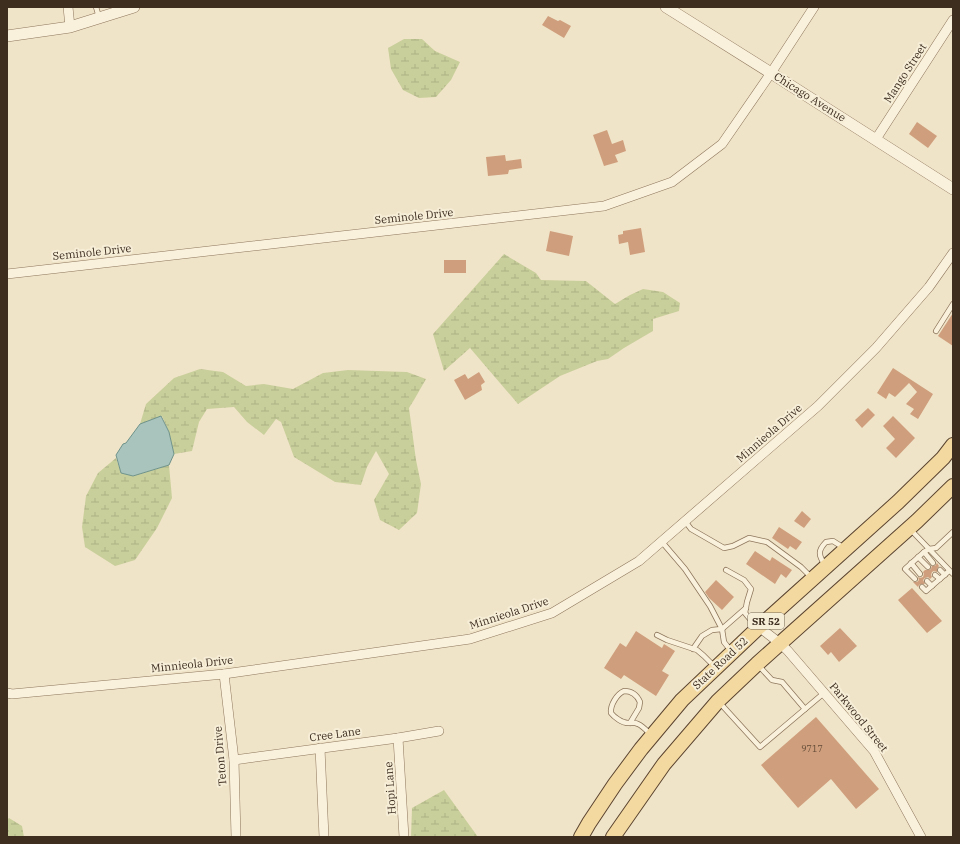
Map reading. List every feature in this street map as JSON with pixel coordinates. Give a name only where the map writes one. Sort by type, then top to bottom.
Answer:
[{"type":"main road","name":"State Road 52","points":[[581,837],[615,784],[641,749],[682,700],[812,578],[898,502],[943,458],[953,445]]},
{"type":"main road","name":"SR 52","points":[[613,837],[664,764],[718,701],[757,664],[909,528],[953,486]]},
{"type":"street","points":[[68,7],[70,27]]},
{"type":"street","points":[[7,36],[70,27],[98,12],[134,7]]},
{"type":"street","name":"Chicago Avenue","points":[[666,7],[953,189]]},
{"type":"street","name":"Seminole Drive","points":[[7,274],[604,206],[672,182],[722,144],[814,7]]},
{"type":"street","name":"Mango Street","points":[[876,139],[953,20]]},
{"type":"street","name":"Minnieola Drive","points":[[7,693],[12,694],[224,674],[470,639],[552,613],[639,561],[823,401],[876,348],[924,293],[953,253]]},
{"type":"street","name":"Parkwood Street","points":[[758,628],[788,650],[874,751],[921,837]]},
{"type":"street","name":"Teton Drive","points":[[224,674],[234,760],[236,837]]},
{"type":"street","name":"Cree Lane","points":[[234,760],[439,731]]},
{"type":"street","name":"Hopi Lane","points":[[398,738],[404,837]]},
{"type":"street","points":[[320,748],[324,837]]},
{"type":"lane","points":[[936,331],[953,304]]},
{"type":"lane","points":[[685,521],[691,529],[724,548],[733,546],[749,538],[767,542],[801,566],[812,578]]},
{"type":"lane","points":[[909,528],[951,572],[945,575],[926,591],[922,587]]},
{"type":"lane","points":[[915,579],[905,569],[924,552],[929,549],[936,548],[953,532]]},
{"type":"lane","points":[[662,542],[688,574],[710,606],[722,629],[724,642],[732,653]]},
{"type":"lane","points":[[924,552],[933,563]]},
{"type":"lane","points":[[918,557],[928,567]]},
{"type":"lane","points":[[911,563],[920,574]]},
{"type":"lane","points":[[726,570],[744,580],[751,589],[746,613],[758,628]]},
{"type":"lane","points":[[940,570],[945,575]]},
{"type":"lane","points":[[935,575],[940,580]]},
{"type":"lane","points":[[927,581],[932,586]]},
{"type":"lane","points":[[693,649],[702,636],[712,630],[722,629],[746,608]]},
{"type":"lane","points":[[657,635],[697,650],[716,668]]},
{"type":"lane","points":[[757,664],[772,680],[782,682],[805,709]]},
{"type":"lane","points":[[630,723],[639,708],[640,702],[633,693],[624,691],[616,698],[610,713],[624,722],[630,723],[633,722],[640,725],[652,736]]},
{"type":"lane","points":[[718,701],[760,747],[824,693]]},
{"type":"green space","points":[[404,39],[422,39],[435,51],[460,62],[451,80],[436,97],[419,98],[403,90],[391,69],[388,48]]},
{"type":"green space","points":[[504,254],[536,273],[541,280],[586,281],[615,304],[643,289],[663,292],[680,303],[679,311],[653,319],[653,331],[608,359],[597,361],[560,376],[518,404],[470,348],[444,371],[433,334]]},
{"type":"green space","points":[[200,369],[223,372],[246,386],[264,384],[293,389],[323,373],[348,370],[407,372],[426,379],[409,408],[421,484],[417,513],[399,530],[380,520],[374,500],[389,474],[376,451],[367,467],[361,485],[335,482],[294,457],[281,422],[276,419],[264,435],[247,422],[234,407],[207,409],[199,422],[192,451],[174,454],[169,432],[162,416],[140,424],[146,404],[174,378]]},
{"type":"green space","points":[[116,458],[121,473],[133,476],[169,465],[172,498],[157,528],[135,560],[115,566],[85,547],[82,527],[86,496],[98,473]]},
{"type":"green space","points":[[444,790],[478,837],[411,837],[412,808]]},
{"type":"green space","points":[[9,818],[22,826],[24,837],[7,837],[7,820]]},
{"type":"water","points":[[161,416],[169,432],[174,454],[169,465],[133,476],[121,473],[116,455],[123,444],[126,443],[140,424]]},
{"type":"building","points":[[548,16],[571,26],[564,38],[542,25]]},
{"type":"building","points":[[917,122],[937,136],[928,148],[909,134]]},
{"type":"building","points":[[607,130],[612,144],[623,140],[626,151],[615,155],[618,162],[604,166],[593,135]]},
{"type":"building","points":[[505,155],[506,161],[521,159],[522,168],[509,170],[508,174],[488,176],[486,157]]},
{"type":"building","points":[[641,228],[645,252],[630,255],[628,242],[619,244],[618,235],[623,234],[623,231]]},
{"type":"building","points":[[550,231],[573,236],[569,256],[546,251]]},
{"type":"building","points":[[444,260],[466,260],[466,273],[444,273]]},
{"type":"building","points":[[953,313],[953,346],[938,336]]},
{"type":"building","points":[[893,368],[933,394],[918,419],[910,414],[914,409],[906,404],[917,392],[909,383],[895,397],[889,393],[886,399],[877,393]]},
{"type":"building","points":[[479,372],[485,382],[481,385],[482,390],[465,400],[454,380],[465,374],[468,379]]},
{"type":"building","points":[[868,408],[875,415],[862,428],[855,420]]},
{"type":"building","points":[[893,416],[915,438],[896,458],[886,448],[895,439],[883,426]]},
{"type":"building","points":[[802,511],[811,519],[804,528],[794,521]]},
{"type":"building","points":[[779,527],[802,542],[796,550],[790,546],[788,549],[772,538]]},
{"type":"building","points":[[755,551],[770,561],[772,557],[792,570],[786,578],[781,574],[775,584],[746,564]]},
{"type":"building","points":[[937,563],[939,566],[937,572],[932,572],[932,577],[930,579],[928,577],[923,580],[925,584],[921,584],[918,587],[913,582],[917,582],[919,580],[918,577],[923,577],[923,572],[925,570],[931,569],[932,566],[935,566]]},
{"type":"building","points":[[716,580],[734,597],[722,610],[709,598],[705,592]]},
{"type":"building","points":[[912,588],[942,621],[927,633],[898,600]]},
{"type":"building","points":[[840,628],[857,646],[839,662],[831,652],[828,655],[820,646]]},
{"type":"building","points":[[636,631],[662,648],[664,644],[675,651],[662,671],[669,675],[656,696],[624,675],[621,679],[604,668],[620,643],[626,647]]},
{"type":"building","points":[[816,717],[879,789],[856,809],[831,779],[798,808],[761,765]]}]
